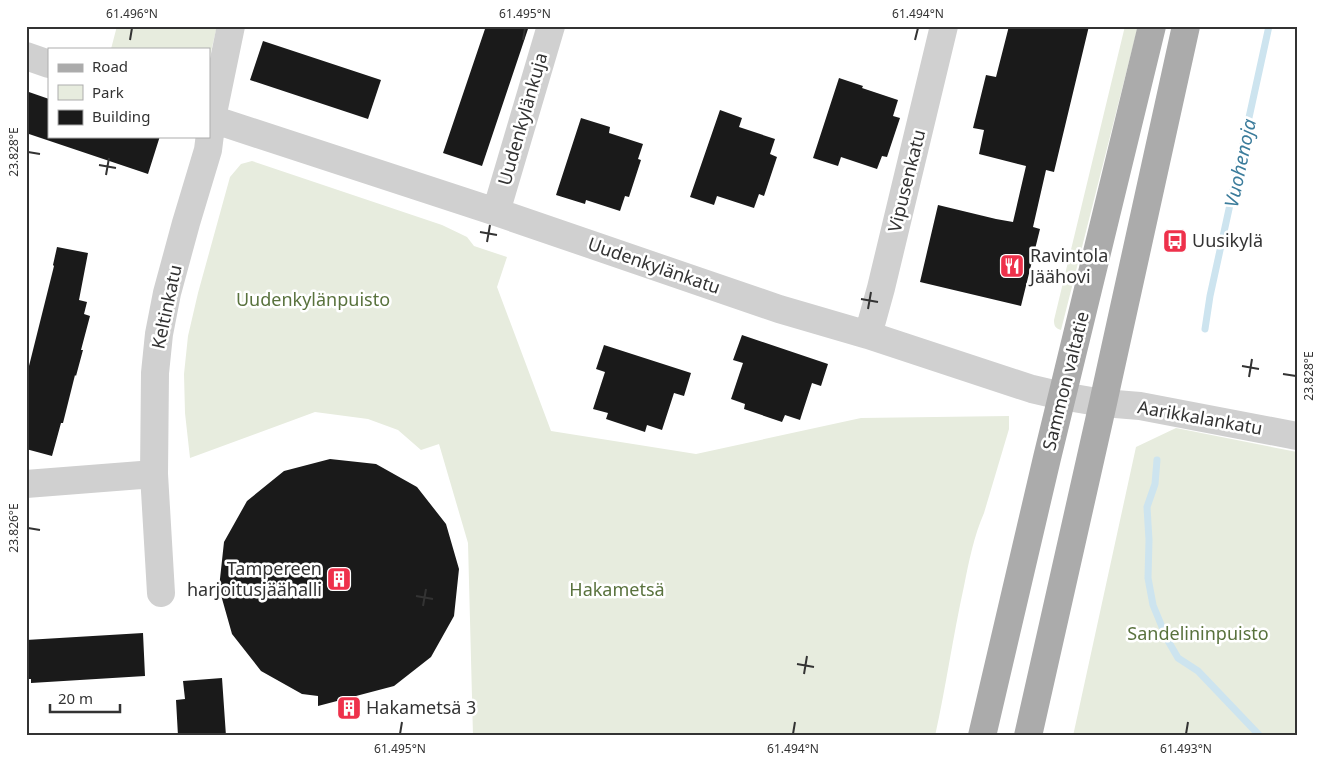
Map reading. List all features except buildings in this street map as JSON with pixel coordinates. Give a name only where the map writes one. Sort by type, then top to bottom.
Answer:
[{"type":"main road","name":"Sammon valtatie","points":[[982,736],[1152,26]]},
{"type":"main road","points":[[1028,736],[1186,26]]},
{"type":"street","name":"Keltinkatu","points":[[210,118],[232,26]]},
{"type":"street","name":"Uudenkylänkuja","points":[[496,212],[551,26]]},
{"type":"street","name":"Vipusenkatu","points":[[868,335],[944,26]]},
{"type":"street","points":[[26,56],[48,64]]},
{"type":"street","name":"Uudenkylänkatu","points":[[210,118],[496,212],[779,309],[868,335],[1032,389],[1103,403]]},
{"type":"street","name":"Keltinkatu","points":[[161,593],[154,474],[155,373],[159,334],[167,293],[208,150],[209,138]]},
{"type":"street","name":"Aarikkalankatu","points":[[1103,403],[1140,406],[1297,436]]},
{"type":"street","points":[[26,484],[154,474]]},
{"type":"green space","points":[[117,26],[217,26],[210,56],[210,48],[111,48]]},
{"type":"green space","points":[[1125,26],[1138,26],[1061,330],[1055,326],[1054,320]]},
{"type":"green space","points":[[252,161],[442,225],[467,237],[474,246],[507,257],[497,287],[551,431],[696,454],[861,418],[1009,416],[1009,429],[970,558],[935,736],[473,736],[468,543],[439,444],[421,450],[398,430],[368,419],[315,412],[190,458],[185,413],[184,374],[188,336],[230,177],[241,164]]},
{"type":"green space","name":"Sandelininpuisto","points":[[1176,428],[1297,452],[1297,736],[1073,736],[1136,447]]},
{"type":"waterway","name":"Vuohenoja","points":[[1205,329],[1210,296],[1269,26]]},
{"type":"waterway","name":"Vuohenoja","points":[[1157,460],[1155,484],[1147,507],[1149,540],[1148,578],[1153,605],[1167,639],[1178,658],[1198,671],[1260,736]]},
{"type":"place","name":"Uusikylä","points":[[1175,241]]},
{"type":"place","name":"Ravintola Jäähovi","points":[[1012,266]]},
{"type":"place","name":"Tampereen harjoitusjäähalli","points":[[339,579]]},
{"type":"place","name":"Hakametsä 3","points":[[349,708]]},
{"type":"park label","name":"Uudenkylänpuisto","points":[[313,300]]},
{"type":"park label","name":"Hakametsä","points":[[617,590]]}]
